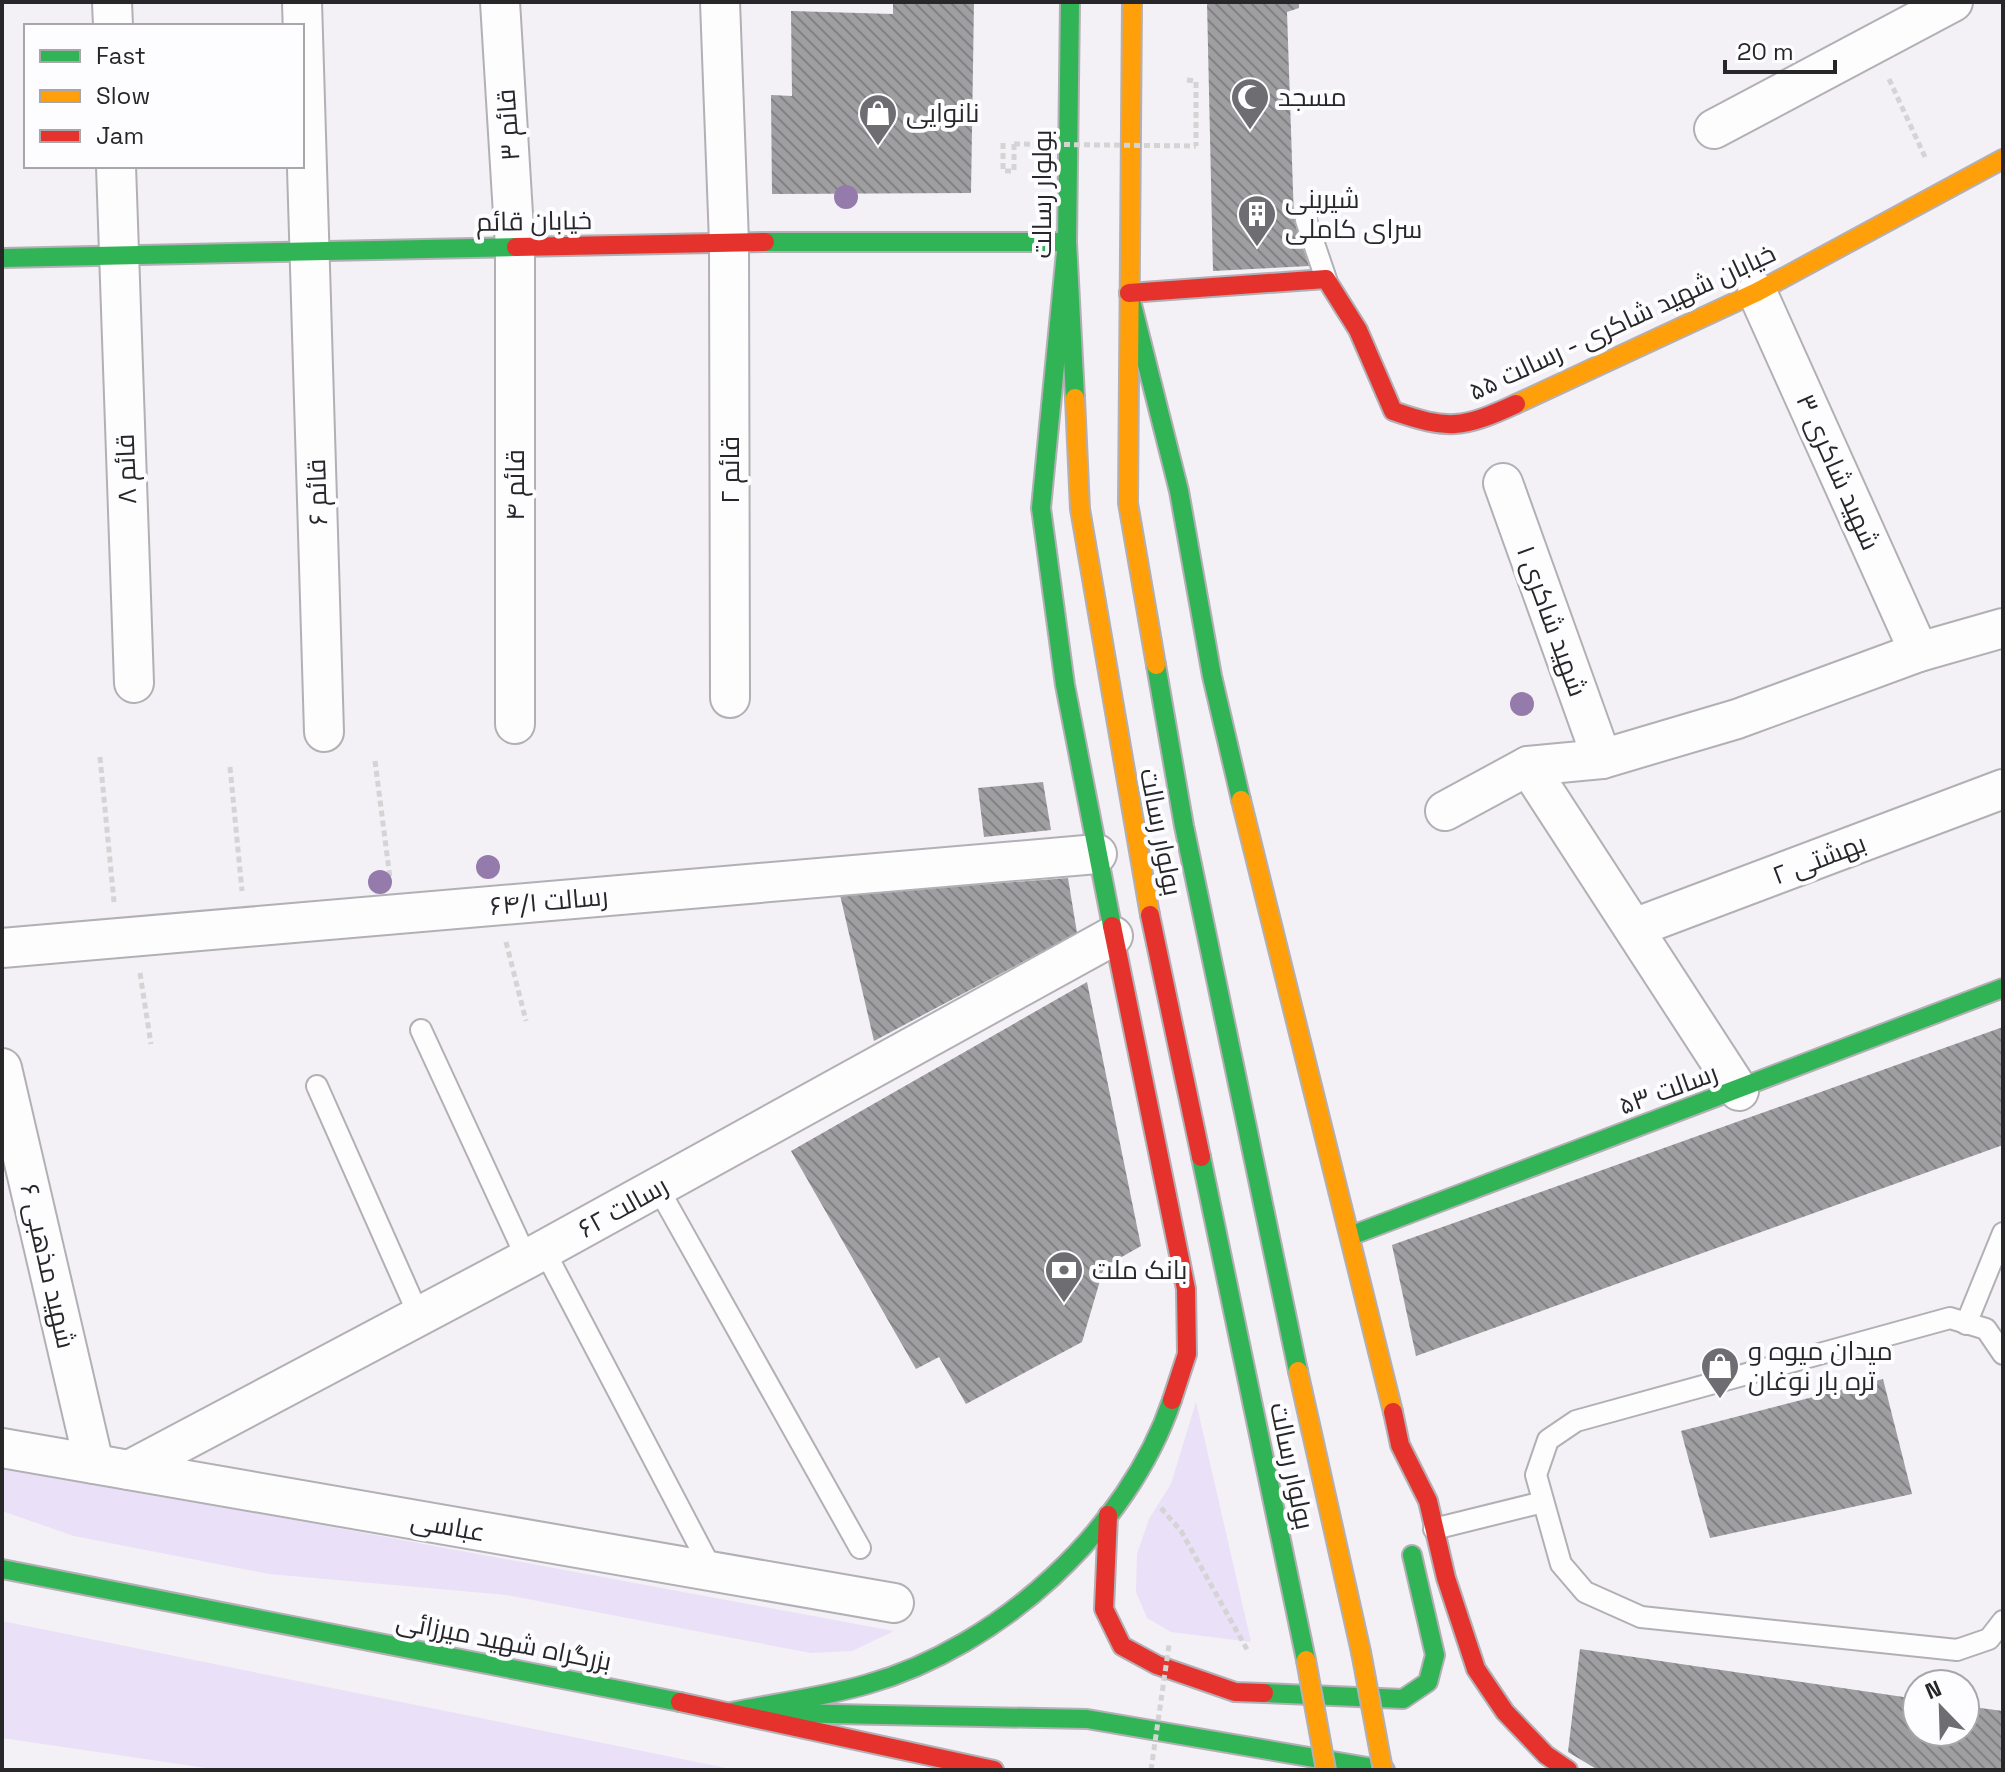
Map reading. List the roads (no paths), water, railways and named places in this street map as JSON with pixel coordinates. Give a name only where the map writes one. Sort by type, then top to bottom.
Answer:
[{"type":"main road","name":"بولوار رسالت","points":[[1070,2],[1067,242],[1080,509],[1134,837],[1306,1660],[1326,1770]]},
{"type":"main road","name":"بولوار رسالت","points":[[1132,2],[1130,519],[1184,826],[1384,1770]]},
{"type":"main road","name":"خیابان شهید شاکری - رسالت ۵۵","points":[[1326,279],[1358,330],[1393,411],[1436,426],[1480,421],[1757,292],[2003,159]]},
{"type":"main road","name":"خیابان قائم","points":[[2,258],[729,242],[1067,242]]},
{"type":"main road","points":[[731,1712],[869,1684],[966,1644],[1046,1586],[1108,1515],[1161,1432],[1187,1354],[1186,1289],[1065,685],[1041,508],[1067,242]]},
{"type":"main road","points":[[1326,279],[1129,293],[1179,491],[1212,676],[1279,965],[1350,1236],[1400,1445],[1428,1501],[1476,1669],[1505,1712],[1546,1755],[1568,1770]]},
{"type":"main road","name":"رسالت ۵۳","points":[[1350,1236],[1739,1091],[2003,988]]},
{"type":"main road","points":[[1400,1445],[1400,1490]]},
{"type":"main road","points":[[1108,1515],[1104,1609],[1122,1646],[1157,1665],[1235,1692],[1403,1699],[1428,1682],[1435,1655],[1407,1535]]},
{"type":"main road","name":"بزرگراه شهید میرزائی","points":[[2,1569],[731,1712],[994,1770]]},
{"type":"main road","points":[[731,1712],[1087,1719],[1384,1770]]},
{"type":"street","points":[[112,2],[113,24]]},
{"type":"street","name":"قائم ۶","points":[[302,2],[303,24]]},
{"type":"street","name":"قائم ۳","points":[[500,2],[515,247]]},
{"type":"street","name":"قائم ۲","points":[[720,2],[729,242],[730,698]]},
{"type":"street","points":[[1714,129],[1953,2]]},
{"type":"street","name":"قائم ۶","points":[[304,64],[324,732]]},
{"type":"street","name":"قائم ۸","points":[[116,168],[134,683]]},
{"type":"street","name":"قائم ۴","points":[[515,247],[515,724]]},
{"type":"street","name":"شهید شاکری ۳","points":[[1757,292],[1919,652]]},
{"type":"street","name":"شهید شاکری ۱","points":[[1503,483],[1602,759]]},
{"type":"street","points":[[1445,811],[1528,766],[1602,759],[1737,719],[1919,652],[2003,628]]},
{"type":"street","points":[[1528,766],[1739,1091]]},
{"type":"street","name":"بهشتی ۲","points":[[1634,928],[2003,789]]},
{"type":"street","name":"رسالت ۶۴/۱","points":[[2,948],[1097,854]]},
{"type":"street","name":"رسالت ۶۲","points":[[112,1467],[420,1318],[1113,936]]},
{"type":"street","name":"شهید مذهبی ۶","points":[[2,1068],[112,1467]]},
{"type":"street","name":"عباسی","points":[[2,1448],[894,1603]]},
{"type":"lane","points":[[1306,220],[1326,279]]},
{"type":"lane","points":[[421,1030],[536,1255],[713,1572]]},
{"type":"lane","points":[[317,1086],[420,1318]]},
{"type":"lane","points":[[658,1188],[860,1548]]},
{"type":"lane","points":[[1966,1324],[2003,1233]]},
{"type":"lane","points":[[2003,1354],[1986,1329],[1950,1318],[1576,1421],[1548,1440],[1536,1475],[1561,1564],[1585,1592],[1641,1617],[1957,1650],[1989,1639],[2003,1621]]},
{"type":"lane","points":[[1434,1529],[1543,1502]]},
{"type":"place","name":"مسجد","points":[[1250,131]]},
{"type":"place","name":"نانوایی","points":[[878,147]]},
{"type":"place","name":"شیرینی سرای کاملی","points":[[1257,248]]},
{"type":"place","name":"بانک ملت","points":[[1064,1304]]},
{"type":"place","name":"میدان میوه و تره بار نوغان","points":[[1720,1400]]}]
